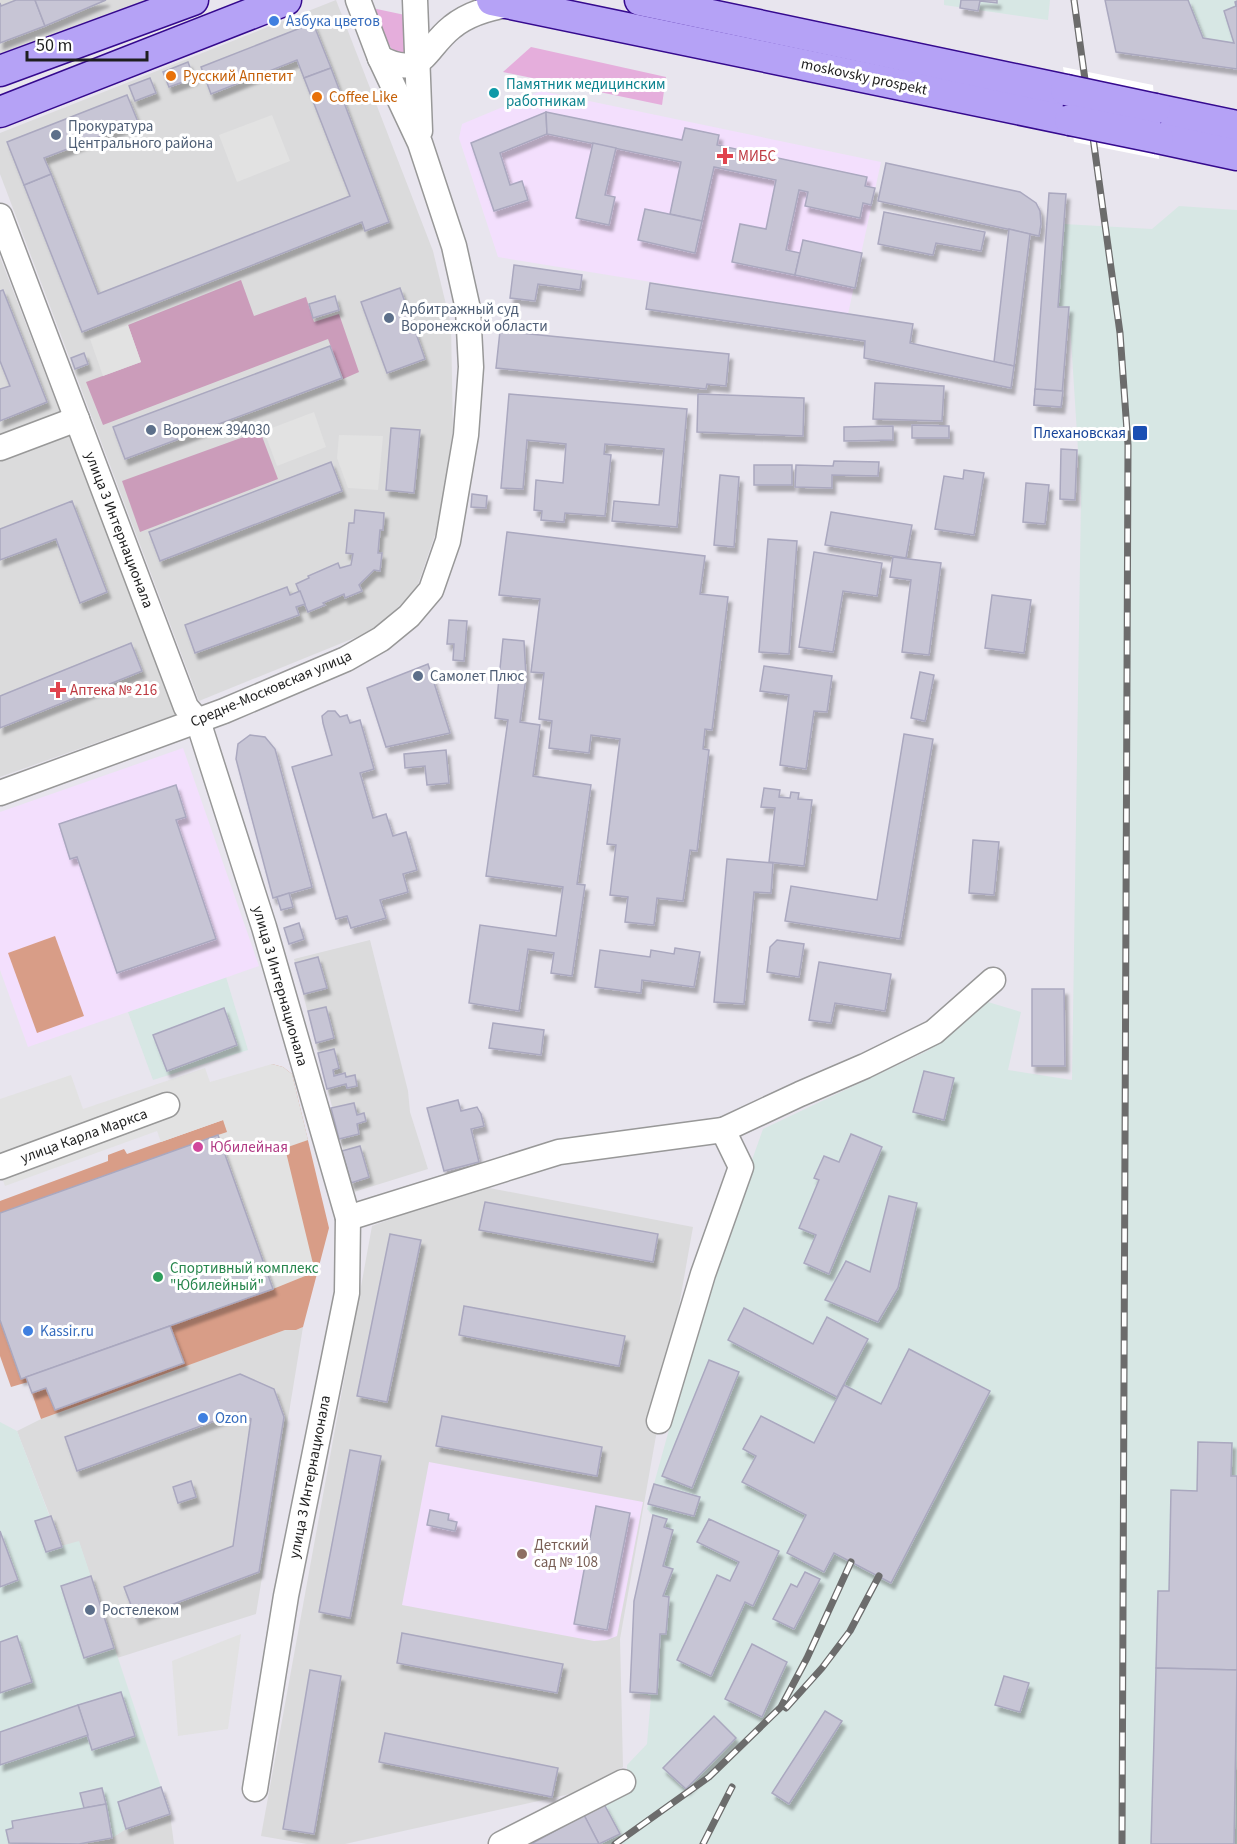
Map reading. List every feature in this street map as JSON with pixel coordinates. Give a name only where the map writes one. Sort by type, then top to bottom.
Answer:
[{"type":"main road","points":[[0,71],[193,0]]},
{"type":"main road","points":[[0,112],[286,0]]},
{"type":"main road","name":"moskovsky prospekt","points":[[640,0],[1237,126]]},
{"type":"main road","name":"moskovsky prospekt","points":[[503,2],[1237,155]]},
{"type":"street","name":"Средне-Московская улица","points":[[0,793],[198,721],[346,659],[381,639],[409,616],[430,590],[448,541],[466,435],[471,367],[468,309],[463,278],[454,246],[420,143],[380,58],[358,0]]},
{"type":"street","name":"Средне-Московская улица","points":[[415,0],[420,143]]},
{"type":"street","points":[[380,58],[405,66],[417,64],[452,27],[503,2]]},
{"type":"street","name":"улица 3 Интернационала","points":[[0,216],[186,707],[198,721],[264,927],[348,1218],[347,1293],[286,1596],[255,1790]]},
{"type":"street","points":[[0,448],[77,419]]},
{"type":"street","points":[[348,1218],[559,1152],[723,1130],[866,1066],[934,1032],[993,980]]},
{"type":"street","name":"улица Карла Маркса","points":[[0,1167],[167,1104]]},
{"type":"street","points":[[659,1421],[703,1274],[741,1167],[723,1130]]},
{"type":"street","points":[[501,1844],[623,1782]]},
{"type":"shaded area","points":[[0,0],[147,0],[0,58]]},
{"type":"shaded area","points":[[336,0],[433,251],[451,325],[453,430],[438,526],[416,590],[374,630],[199,701],[0,174],[0,133]]},
{"type":"shaded area","points":[[944,0],[1050,0],[1048,20],[944,5]]},
{"type":"shaded area","points":[[1105,0],[1237,0],[1237,69],[1116,52]]},
{"type":"shaded area","points":[[372,8],[405,15],[404,31],[408,56],[395,54],[377,26]]},
{"type":"shaded area","points":[[531,47],[666,77],[662,105],[503,72]]},
{"type":"shaded area","points":[[541,91],[881,162],[848,314],[498,257],[459,138],[462,124]]},
{"type":"shaded area","points":[[272,115],[290,161],[237,182],[219,135]]},
{"type":"shaded area","points":[[1179,206],[1237,210],[1237,1844],[529,1844],[627,1792],[627,1765],[647,1744],[651,1696],[630,1692],[634,1601],[653,1516],[647,1509],[715,1264],[763,1129],[927,1051],[988,1002],[1021,1012],[1008,1070],[1072,1080],[1081,497],[1069,308],[1058,307],[1064,224],[1152,229]]},
{"type":"shaded area","points":[[0,257],[177,714],[0,777]]},
{"type":"shaded area","points":[[241,280],[254,316],[306,297],[314,322],[339,314],[359,372],[343,379],[328,339],[103,425],[86,382],[141,362],[128,325]]},
{"type":"shaded area","points":[[128,325],[141,362],[103,376],[90,339]]},
{"type":"shaded area","points":[[314,412],[326,447],[277,466],[264,431]]},
{"type":"shaded area","points":[[260,431],[278,479],[140,532],[122,481]]},
{"type":"shaded area","points":[[339,435],[383,436],[378,490],[348,488],[337,458]]},
{"type":"shaded area","points":[[183,748],[259,966],[28,1047],[0,970],[0,812]]},
{"type":"shaded area","points":[[55,936],[84,1016],[37,1033],[8,953]]},
{"type":"shaded area","points":[[370,940],[408,1091],[410,1112],[428,1169],[354,1192],[294,959]]},
{"type":"shaded area","points":[[226,977],[248,1050],[153,1080],[128,1012]]},
{"type":"shaded area","name":"Спортивный комплекс \"Юбилейный\"","points":[[272,1064],[283,1067],[292,1074],[329,1228],[303,1327],[296,1330],[285,1330],[41,1419],[28,1382],[11,1387],[0,1356],[0,1201],[108,1161],[108,1155],[124,1149],[127,1154],[223,1120]]},
{"type":"shaded area","points":[[272,1064],[283,1067],[292,1074],[308,1140],[285,1148],[315,1272],[273,1289],[218,1135],[227,1132],[223,1120],[161,1142],[157,1131],[5,1186],[0,1172],[0,1099],[71,1075],[83,1109],[205,1068],[210,1082]]},
{"type":"shaded area","points":[[479,1186],[693,1227],[620,1639],[623,1767],[579,1792],[345,1844],[307,1844],[261,1836],[372,1226]]},
{"type":"shaded area","points":[[303,1327],[256,1614],[117,1658],[79,1542],[62,1547],[17,1431],[41,1419],[185,1366],[285,1330],[296,1330]]},
{"type":"shaded area","points":[[0,1422],[17,1431],[61,1546],[79,1541],[170,1814],[126,1829],[112,1838],[79,1844],[0,1844]]},
{"type":"shaded area","name":"Детский сад № 108","points":[[429,1462],[643,1502],[617,1636],[594,1641],[402,1605]]},
{"type":"shaded area","points":[[241,1634],[228,1729],[178,1736],[172,1661]]},
{"type":"shaded area","points":[[170,1814],[174,1844],[79,1844],[112,1838],[126,1829]]},
{"type":"pier","points":[[1063,67],[1153,85],[1159,159],[1074,142]]},
{"type":"building","points":[[16,0],[35,0],[45,26],[0,43],[0,3],[1,6]]},
{"type":"building","points":[[35,0],[106,0],[45,26]]},
{"type":"building","points":[[961,0],[997,0],[997,3],[980,1],[978,11],[960,8]]},
{"type":"building","points":[[1105,0],[1188,0],[1203,38],[1234,43],[1224,11],[1236,6],[1237,1],[1237,69],[1116,52]]},
{"type":"building","points":[[313,23],[331,68],[304,78],[297,60],[211,94],[201,67]]},
{"type":"building","points":[[188,62],[194,78],[169,87],[163,72]]},
{"type":"building","points":[[331,68],[389,222],[365,231],[362,222],[82,332],[24,185],[51,174],[98,294],[350,196],[304,78]]},
{"type":"building","points":[[150,78],[156,93],[135,101],[129,86]]},
{"type":"building","points":[[127,95],[138,122],[44,158],[51,174],[24,185],[7,142]]},
{"type":"building","points":[[546,112],[547,134],[500,153],[510,185],[522,181],[528,200],[494,211],[471,143]]},
{"type":"building","points":[[546,112],[682,140],[685,128],[719,135],[717,145],[867,177],[865,186],[875,188],[871,205],[863,203],[860,218],[805,206],[808,192],[799,190],[786,250],[800,253],[795,275],[732,262],[740,224],[766,229],[776,180],[714,167],[702,221],[670,214],[681,162],[547,134]]},
{"type":"building","points":[[593,143],[616,148],[605,195],[615,197],[609,225],[576,218]]},
{"type":"building","points":[[886,163],[1020,192],[1036,203],[1040,211],[1039,236],[878,201]]},
{"type":"building","points":[[1049,193],[1066,194],[1058,307],[1069,307],[1061,407],[1034,405]]},
{"type":"building","points":[[645,209],[702,221],[695,253],[638,240]]},
{"type":"building","points":[[884,212],[985,232],[981,251],[936,243],[933,255],[878,244]]},
{"type":"building","points":[[1009,229],[1030,234],[1014,366],[994,362]]},
{"type":"building","points":[[803,240],[862,253],[855,288],[795,275]]},
{"type":"building","points":[[514,265],[582,275],[580,290],[538,284],[535,301],[510,298]]},
{"type":"building","points":[[650,283],[913,324],[910,343],[1014,366],[1011,388],[864,358],[865,341],[646,309]]},
{"type":"building","name":"Арбитражный суд Воронежской области","points":[[400,288],[425,359],[387,373],[361,302]]},
{"type":"building","points":[[3,290],[47,402],[0,421],[0,389],[10,386],[0,361],[0,291]]},
{"type":"building","points":[[335,296],[339,310],[313,318],[309,304]]},
{"type":"building","points":[[500,331],[729,354],[726,386],[707,384],[706,389],[496,368]]},
{"type":"building","points":[[330,346],[342,378],[125,459],[113,427]]},
{"type":"building","points":[[84,353],[88,364],[75,369],[71,358]]},
{"type":"building","points":[[875,383],[944,386],[942,421],[873,419]]},
{"type":"building","points":[[1035,389],[1063,391],[1061,407],[1034,405]]},
{"type":"building","points":[[509,394],[687,409],[677,527],[612,521],[614,501],[659,505],[664,449],[605,444],[604,454],[611,455],[605,516],[565,513],[564,522],[541,520],[542,511],[534,510],[536,480],[563,483],[566,444],[527,440],[523,489],[501,488]]},
{"type":"building","points":[[698,394],[804,398],[803,436],[697,432]]},
{"type":"building","points":[[912,425],[949,426],[949,438],[912,438]]},
{"type":"building","points":[[893,426],[893,440],[844,441],[844,427]]},
{"type":"building","points":[[391,428],[420,430],[414,493],[386,490]]},
{"type":"building","points":[[1061,449],[1077,450],[1075,500],[1060,499]]},
{"type":"building","points":[[834,461],[879,462],[878,476],[832,475],[832,488],[795,487],[796,465],[833,466]]},
{"type":"building","points":[[331,462],[342,491],[160,561],[149,532]]},
{"type":"building","points":[[754,465],[792,465],[792,485],[754,485]]},
{"type":"building","points":[[964,470],[984,473],[974,535],[935,529],[944,476],[963,479]]},
{"type":"building","points":[[720,475],[739,477],[734,547],[714,545]]},
{"type":"building","points":[[1026,483],[1049,485],[1045,524],[1023,522]]},
{"type":"building","points":[[472,494],[487,496],[486,508],[471,507]]},
{"type":"building","points":[[72,501],[107,592],[80,603],[56,539],[0,560],[0,529]]},
{"type":"building","points":[[355,510],[384,513],[378,553],[382,553],[380,571],[374,570],[359,585],[362,591],[345,598],[344,594],[308,612],[296,584],[338,563],[340,568],[351,565],[353,554],[346,553],[349,523],[354,523]]},
{"type":"building","points":[[831,512],[912,525],[906,558],[825,545]]},
{"type":"building","points":[[507,532],[705,556],[700,594],[728,597],[712,730],[705,729],[703,749],[709,750],[697,851],[690,850],[683,901],[657,898],[654,925],[625,922],[628,897],[610,895],[616,845],[607,844],[620,739],[591,735],[589,753],[549,748],[552,721],[539,719],[544,673],[531,672],[540,599],[499,595]]},
{"type":"building","points":[[768,539],[797,541],[789,654],[759,652]]},
{"type":"building","points":[[814,552],[882,563],[877,596],[843,591],[833,652],[799,647]]},
{"type":"building","points":[[893,557],[941,563],[929,655],[902,652],[911,580],[890,577]]},
{"type":"building","points":[[287,587],[290,595],[300,591],[305,604],[296,607],[299,615],[195,653],[185,625]]},
{"type":"building","points":[[992,595],[1031,600],[1024,653],[985,648]]},
{"type":"building","points":[[449,620],[467,621],[464,661],[453,660],[454,644],[447,644]]},
{"type":"building","points":[[503,639],[524,641],[526,677],[520,722],[540,725],[533,776],[591,785],[577,884],[585,885],[572,976],[551,973],[554,953],[528,949],[519,1011],[469,1003],[480,925],[556,936],[563,887],[486,876],[508,720],[495,718]]},
{"type":"building","points":[[131,643],[142,671],[0,728],[0,696]]},
{"type":"building","points":[[428,664],[450,733],[386,747],[367,688]]},
{"type":"building","points":[[764,666],[832,676],[827,712],[814,711],[806,769],[780,765],[789,695],[760,691]]},
{"type":"building","points":[[920,672],[934,675],[925,721],[911,718]]},
{"type":"building","points":[[328,711],[335,711],[340,717],[347,715],[350,723],[360,720],[374,769],[360,773],[373,818],[386,814],[393,836],[406,832],[417,870],[403,874],[408,892],[380,900],[386,918],[351,928],[347,916],[336,919],[292,767],[332,755],[322,716]]},
{"type":"building","points":[[904,734],[933,739],[900,939],[785,921],[791,886],[877,900]]},
{"type":"building","points":[[250,735],[265,737],[275,749],[312,887],[273,898],[236,759],[238,744]]},
{"type":"building","points":[[446,750],[449,783],[427,785],[425,766],[405,768],[404,754]]},
{"type":"building","points":[[176,785],[186,817],[176,820],[216,939],[117,973],[77,857],[70,859],[59,824]]},
{"type":"building","points":[[764,788],[780,790],[779,797],[790,798],[791,792],[799,793],[798,799],[812,800],[804,866],[769,862],[775,808],[761,807]]},
{"type":"building","points":[[973,840],[999,842],[994,895],[969,893]]},
{"type":"building","points":[[727,859],[773,863],[771,893],[754,892],[744,1004],[714,1002]]},
{"type":"building","points":[[289,893],[293,907],[281,910],[277,897]]},
{"type":"building","points":[[299,923],[304,939],[289,944],[284,928]]},
{"type":"building","points":[[777,940],[804,944],[799,977],[767,972],[770,947]]},
{"type":"building","points":[[675,948],[700,952],[694,987],[642,980],[641,993],[595,987],[600,950],[650,957],[651,950],[674,954]]},
{"type":"building","points":[[318,957],[327,988],[304,994],[295,963]]},
{"type":"building","points":[[819,962],[891,974],[885,1011],[835,1003],[831,1023],[809,1020]]},
{"type":"building","points":[[1032,989],[1064,989],[1065,1066],[1032,1066]]},
{"type":"building","points":[[326,1007],[334,1038],[316,1043],[308,1011]]},
{"type":"building","points":[[224,1008],[237,1045],[167,1071],[153,1035]]},
{"type":"building","points":[[493,1023],[544,1030],[541,1055],[489,1048]]},
{"type":"building","points":[[334,1049],[339,1068],[333,1070],[334,1076],[345,1073],[346,1077],[355,1075],[357,1086],[347,1088],[346,1084],[327,1089],[318,1053]]},
{"type":"building","points":[[924,1071],[954,1078],[944,1120],[913,1112]]},
{"type":"building","points":[[458,1100],[461,1111],[477,1107],[481,1114],[484,1126],[471,1129],[479,1162],[444,1171],[427,1108]]},
{"type":"building","points":[[354,1103],[357,1115],[364,1113],[366,1121],[357,1124],[359,1134],[339,1139],[331,1108]]},
{"type":"building","points":[[851,1134],[882,1147],[829,1274],[804,1263],[816,1235],[799,1228],[819,1180],[814,1178],[824,1156],[839,1162]]},
{"type":"building","points":[[218,1135],[273,1289],[21,1379],[0,1320],[0,1213]]},
{"type":"building","points":[[360,1146],[369,1177],[351,1183],[342,1151]]},
{"type":"building","points":[[889,1196],[917,1203],[898,1288],[878,1322],[825,1300],[846,1261],[870,1272]]},
{"type":"building","points":[[485,1202],[658,1234],[653,1262],[479,1230]]},
{"type":"building","points":[[390,1234],[421,1240],[387,1402],[357,1396]]},
{"type":"building","points":[[464,1306],[625,1336],[619,1366],[459,1335]]},
{"type":"building","points":[[744,1308],[813,1344],[827,1317],[868,1339],[837,1397],[728,1340]]},
{"type":"building","points":[[170,1326],[184,1363],[55,1410],[46,1388],[32,1393],[26,1377]]},
{"type":"building","points":[[909,1349],[990,1391],[891,1583],[834,1553],[824,1572],[787,1553],[806,1515],[742,1482],[756,1456],[743,1449],[761,1416],[814,1443],[844,1385],[881,1404]]},
{"type":"building","points":[[709,1360],[739,1372],[692,1488],[662,1476]]},
{"type":"building","points":[[240,1374],[274,1389],[284,1417],[259,1572],[136,1618],[124,1587],[233,1546],[251,1419],[239,1412],[77,1471],[65,1437]]},
{"type":"building","points":[[442,1416],[602,1447],[597,1476],[436,1446]]},
{"type":"building","points":[[1198,1442],[1232,1443],[1231,1476],[1237,1476],[1237,1670],[1156,1668],[1158,1591],[1169,1591],[1171,1490],[1197,1491]]},
{"type":"building","points":[[350,1450],[381,1456],[350,1618],[319,1612]]},
{"type":"building","points":[[191,1481],[196,1497],[178,1503],[173,1487]]},
{"type":"building","points":[[654,1484],[700,1497],[694,1516],[648,1504]]},
{"type":"building","points":[[596,1506],[630,1513],[607,1630],[574,1624]]},
{"type":"building","points":[[430,1510],[449,1514],[448,1520],[457,1522],[455,1531],[427,1525]]},
{"type":"building","points":[[653,1515],[667,1519],[664,1527],[673,1530],[663,1566],[673,1569],[663,1596],[669,1597],[666,1634],[660,1634],[657,1694],[630,1692],[634,1601]]},
{"type":"building","points":[[51,1516],[62,1547],[46,1552],[35,1521]]},
{"type":"building","points":[[709,1519],[779,1551],[753,1606],[745,1602],[711,1676],[677,1660],[717,1575],[730,1581],[739,1562],[697,1542]]},
{"type":"building","points":[[0,1531],[18,1580],[0,1587]]},
{"type":"building","points":[[805,1572],[820,1579],[794,1629],[773,1619],[791,1584],[797,1587]]},
{"type":"building","points":[[91,1576],[114,1648],[84,1658],[61,1586]]},
{"type":"building","points":[[402,1633],[563,1664],[557,1693],[397,1663]]},
{"type":"building","points":[[17,1636],[32,1682],[0,1693],[0,1642]]},
{"type":"building","points":[[752,1644],[787,1662],[762,1717],[725,1699]]},
{"type":"building","points":[[1156,1668],[1237,1670],[1234,1844],[1151,1844]]},
{"type":"building","points":[[310,1670],[341,1676],[314,1834],[283,1829]]},
{"type":"building","points":[[1004,1676],[1029,1683],[1020,1712],[995,1705]]},
{"type":"building","points":[[121,1692],[135,1736],[92,1750],[78,1705]]},
{"type":"building","points":[[78,1705],[88,1735],[0,1765],[0,1732]]},
{"type":"building","points":[[825,1711],[842,1721],[789,1804],[772,1793]]},
{"type":"building","points":[[714,1716],[736,1738],[686,1789],[663,1768]]},
{"type":"building","points":[[385,1733],[558,1768],[552,1797],[379,1762]]},
{"type":"building","points":[[161,1787],[170,1814],[126,1829],[118,1802]]},
{"type":"building","points":[[102,1788],[106,1804],[84,1808],[80,1793]]},
{"type":"building","points":[[106,1804],[112,1838],[79,1844],[9,1843],[6,1830],[13,1828],[12,1821]]},
{"type":"building","points":[[604,1804],[620,1834],[599,1844],[584,1815]]},
{"type":"building","points":[[584,1815],[599,1844],[531,1844]]},
{"type":"railway","points":[[1074,0],[1120,333],[1128,445],[1122,1844]]},
{"type":"railway","points":[[615,1844],[709,1777],[781,1707],[807,1658],[851,1562]]},
{"type":"railway","points":[[786,1708],[822,1668],[850,1631],[879,1576]]},
{"type":"railway","points":[[703,1844],[732,1787]]},
{"type":"place","name":"Азбука цветов","points":[[274,21]]},
{"type":"place","name":"Русский Аппетит","points":[[171,76]]},
{"type":"place","name":"Памятник медицинским работникам","points":[[494,93]]},
{"type":"place","name":"Coffee Like","points":[[317,97]]},
{"type":"place","name":"Прокуратура Центрального района","points":[[56,135]]},
{"type":"place","name":"МИБС","points":[[725,156]]},
{"type":"place","name":"Арбитражный суд Воронежской области","points":[[389,318]]},
{"type":"place","name":"Воронеж 394030","points":[[151,430]]},
{"type":"place","name":"Плехановская","points":[[1140,433]]},
{"type":"place","name":"Самолет Плюс","points":[[418,676]]},
{"type":"place","name":"Аптека № 216","points":[[58,690]]},
{"type":"place","name":"Юбилейная","points":[[198,1147]]},
{"type":"place","name":"Спортивный комплекс \"Юбилейный\"","points":[[158,1277]]},
{"type":"place","name":"Kassir.ru","points":[[28,1331]]},
{"type":"place","name":"Ozon","points":[[203,1418]]},
{"type":"place","name":"Детский сад № 108","points":[[522,1554]]},
{"type":"place","name":"Ростелеком","points":[[90,1610]]}]
